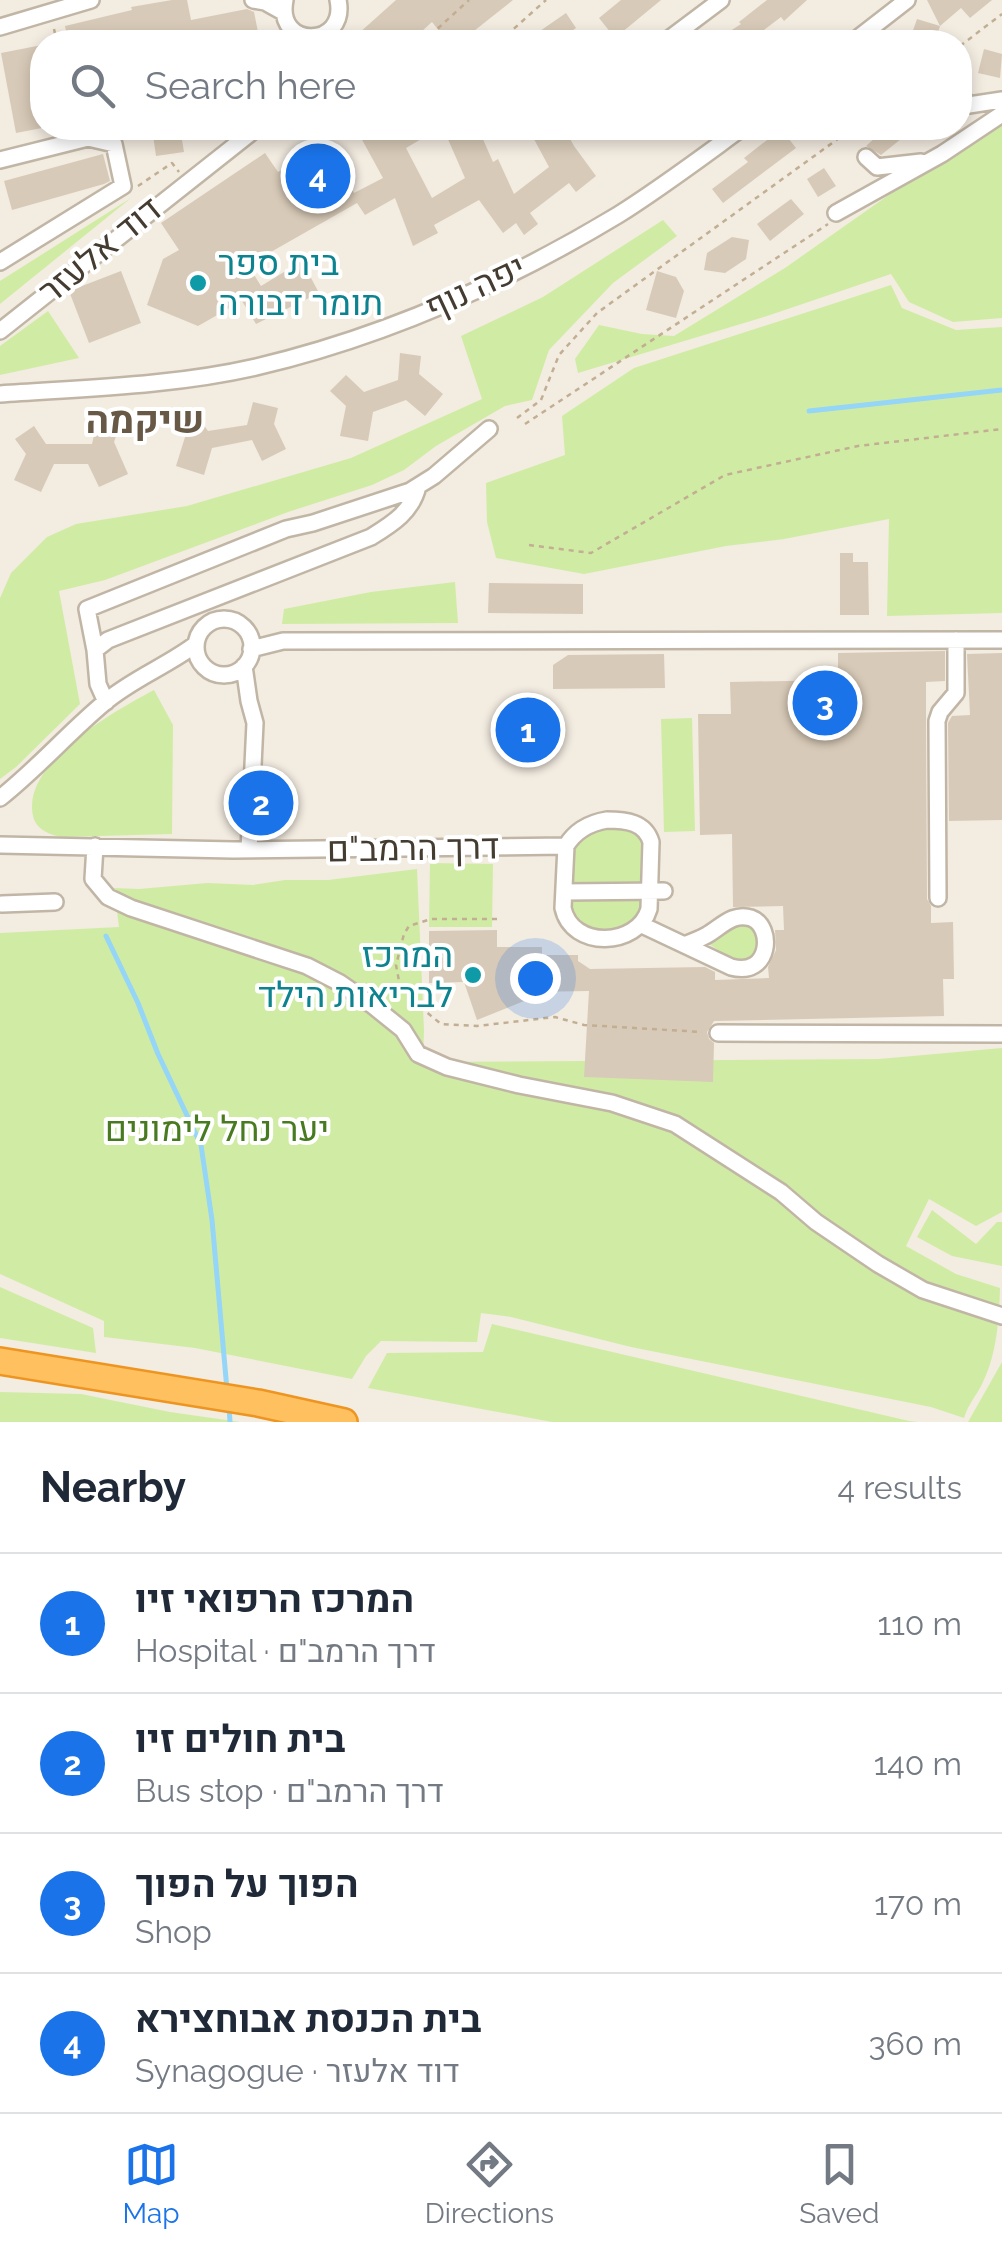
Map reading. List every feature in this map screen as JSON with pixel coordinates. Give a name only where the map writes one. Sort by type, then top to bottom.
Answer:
[{"type":"highway","points":[[0,1361],[344,1422]]},
{"type":"street","points":[[0,27],[91,0]]},
{"type":"street","points":[[253,0],[284,6]]},
{"type":"street","points":[[331,30],[337,22],[338,0]]},
{"type":"street","points":[[681,30],[721,0]]},
{"type":"street","points":[[868,30],[906,0]]},
{"type":"street","points":[[33,17],[56,1]]},
{"type":"street","points":[[972,106],[1002,100]]},
{"type":"street","points":[[972,134],[1002,114]]},
{"type":"street","points":[[0,160],[80,140]]},
{"type":"street","points":[[0,262],[122,186],[114,144],[97,140]]},
{"type":"street","name":"דוד אלעזר","points":[[201,170],[228,140]]},
{"type":"street","name":"דוד אלעזר","points":[[0,331],[241,140]]},
{"type":"street","name":"יפה נוף","points":[[0,394],[198,377],[255,367],[376,332],[564,245],[619,214],[726,140]]},
{"type":"street","points":[[836,213],[962,140]]},
{"type":"street","points":[[866,157],[877,167],[930,161]]},
{"type":"street","points":[[106,702],[98,684],[87,609],[286,529],[313,524],[410,491],[434,476],[489,429]]},
{"type":"street","points":[[95,650],[108,640],[371,538],[398,520],[415,499],[418,486]]},
{"type":"street","points":[[246,630],[251,649],[244,666],[224,675],[209,671],[197,652],[198,635],[212,622],[231,620],[246,630],[282,641]]},
{"type":"street","points":[[938,898],[938,721],[940,712],[956,693],[956,640]]},
{"type":"street","points":[[251,649],[282,641],[1002,640]]},
{"type":"street","points":[[0,798],[106,702],[149,672],[197,652]]},
{"type":"street","points":[[241,850],[255,722],[244,666]]},
{"type":"street","points":[[224,675],[249,702]]},
{"type":"street","points":[[594,822],[635,823],[649,834],[657,891],[642,925],[635,931],[606,939],[578,931],[565,918],[566,846],[594,822]]},
{"type":"street","name":"דרך הרמב\"ם","points":[[0,845],[241,850],[566,846]]},
{"type":"street","points":[[90,847],[93,879],[108,897],[307,966],[372,1005],[402,1030],[418,1054],[448,1067],[612,1103],[675,1124],[780,1192],[878,1264],[923,1290],[1002,1316]]},
{"type":"street","points":[[564,892],[657,891]]},
{"type":"street","points":[[1,898],[55,902]]},
{"type":"street","points":[[642,925],[684,945],[731,967],[747,970],[759,964],[765,943],[763,927],[758,922],[736,917],[684,945]]},
{"type":"street","points":[[718,1033],[1002,1034]]},
{"type":"path","points":[[436,30],[470,0]]},
{"type":"path","points":[[512,30],[546,0]]},
{"type":"path","points":[[972,37],[1002,14]]},
{"type":"path","points":[[518,418],[541,400],[560,355],[598,312],[836,140]]},
{"type":"path","points":[[122,186],[136,188],[172,163],[187,181]]},
{"type":"path","points":[[524,424],[826,227],[836,213]]},
{"type":"path","points":[[529,545],[591,552],[724,475],[858,446],[1002,429]]},
{"type":"path","points":[[496,919],[430,920],[410,926],[404,934],[396,964],[399,980],[419,1006],[441,1024],[477,1026],[555,1016],[584,1024],[718,1033]]},
{"type":"green space","points":[[1002,122],[1002,318],[953,322],[909,302],[891,274],[578,373],[575,359],[599,325],[674,336],[785,268],[910,180]]},
{"type":"green space","points":[[131,198],[0,304],[0,281]]},
{"type":"green space","points":[[663,220],[677,236],[613,283],[549,350],[532,400],[505,406],[436,446],[404,470],[372,485],[105,580],[59,591],[80,704],[0,779],[0,598],[11,573],[47,537],[76,524],[187,506],[351,458],[482,399],[461,336],[543,297]]},
{"type":"green space","points":[[891,285],[902,308],[956,330],[1002,327],[1002,613],[887,616],[889,519],[584,574],[496,558],[487,522],[486,483],[565,455],[562,416],[634,368]]},
{"type":"green space","points":[[48,311],[79,358],[0,375],[0,346]]},
{"type":"green space","points":[[455,582],[458,623],[282,624],[284,609],[371,592]]},
{"type":"green space","points":[[154,690],[173,725],[172,834],[61,837],[40,828],[32,807],[35,789],[45,771],[98,723]]},
{"type":"green space","points":[[692,718],[695,831],[664,832],[661,719]]},
{"type":"green space","points":[[620,826],[639,833],[645,843],[643,908],[637,921],[602,932],[571,915],[571,861],[582,836]]},
{"type":"green space","points":[[430,863],[493,864],[492,927],[429,927]]},
{"type":"green space","name":"יער נחל לימונים","points":[[417,869],[423,1062],[879,1059],[1002,1048],[1002,1212],[976,1226],[929,1199],[906,1246],[956,1274],[1000,1288],[991,1360],[964,1418],[931,1407],[481,1313],[477,1342],[381,1341],[352,1379],[195,1348],[104,1337],[104,1321],[0,1274],[0,933],[119,927],[114,888],[253,885]]},
{"type":"green space","points":[[737,925],[748,925],[755,931],[752,958],[735,959],[709,944]]},
{"type":"green space","points":[[932,1210],[976,1244],[997,1222],[1002,1222],[1002,1266],[952,1256],[917,1237]]},
{"type":"green space","points":[[0,1287],[93,1328],[96,1353],[0,1338]]},
{"type":"green space","points":[[492,1324],[918,1422],[552,1422],[368,1388],[387,1353],[483,1352]]},
{"type":"green space","points":[[1002,1362],[1002,1422],[968,1422]]},
{"type":"green space","points":[[0,1392],[81,1394],[240,1422],[0,1422]]},
{"type":"building","points":[[187,0],[191,20],[247,9],[254,12],[258,30],[66,30],[65,26],[132,10],[131,7]]},
{"type":"building","points":[[396,0],[513,0],[475,30],[438,30],[432,22],[423,30],[362,30]]},
{"type":"building","points":[[621,0],[661,0],[625,30],[609,30],[599,18]]},
{"type":"building","points":[[767,0],[807,0],[784,21],[781,17],[764,30],[732,30]]},
{"type":"building","points":[[927,0],[992,0],[970,18],[961,8],[940,26]]},
{"type":"building","points":[[566,13],[576,28],[573,30],[541,30]]},
{"type":"building","points":[[917,19],[940,26],[939,30],[913,30]]},
{"type":"building","points":[[30,47],[30,130],[16,133],[1,53]]},
{"type":"building","points":[[984,49],[1002,54],[1000,78],[978,73]]},
{"type":"building","points":[[154,140],[182,140],[184,152],[156,156]]},
{"type":"building","points":[[362,140],[420,140],[406,148],[432,198],[465,178],[448,140],[483,140],[493,162],[498,159],[514,194],[549,167],[534,140],[571,140],[596,176],[576,192],[569,183],[530,213],[538,224],[524,235],[516,223],[503,233],[479,200],[434,225],[438,233],[413,246],[395,198],[365,215],[357,203],[248,265],[261,286],[302,261],[319,293],[256,324],[242,301],[198,326],[147,305],[163,259],[179,250],[161,223],[265,153],[278,172],[329,145],[354,193],[383,178]]},
{"type":"building","points":[[767,140],[790,140],[796,148],[723,203],[712,189],[748,162],[744,158]]},
{"type":"building","points":[[873,140],[900,140],[881,155],[866,146]]},
{"type":"building","points":[[103,154],[110,181],[12,210],[4,181]]},
{"type":"building","points":[[824,168],[836,186],[818,197],[807,179]]},
{"type":"building","points":[[791,199],[804,214],[770,241],[757,224]]},
{"type":"building","points":[[732,237],[749,240],[746,259],[725,273],[704,270],[707,253]]},
{"type":"building","points":[[121,271],[141,323],[89,343],[69,291]]},
{"type":"building","points":[[657,271],[676,277],[684,291],[676,318],[646,310]]},
{"type":"building","points":[[400,353],[421,356],[419,374],[443,394],[425,416],[406,400],[373,412],[368,441],[340,436],[346,406],[330,391],[346,375],[364,392],[398,380]]},
{"type":"building","points":[[253,402],[278,408],[274,424],[286,449],[262,461],[252,440],[212,448],[204,475],[176,466],[185,437],[175,425],[193,410],[208,431],[247,425]]},
{"type":"building","points":[[98,418],[120,425],[114,442],[128,474],[99,487],[88,464],[54,464],[41,492],[14,480],[26,454],[15,439],[34,426],[46,444],[92,444]]},
{"type":"building","points":[[840,553],[853,553],[853,562],[868,562],[869,615],[840,615]]},
{"type":"building","points":[[489,583],[583,584],[583,614],[488,613]]},
{"type":"building","points":[[945,651],[945,681],[926,682],[927,899],[931,923],[953,922],[954,979],[943,979],[944,1016],[714,1021],[707,1032],[714,1043],[713,1082],[584,1077],[589,991],[532,992],[534,997],[477,1020],[464,982],[429,983],[429,931],[497,930],[497,947],[542,947],[542,955],[578,955],[578,961],[590,969],[705,967],[715,972],[715,980],[769,978],[768,967],[776,950],[775,930],[784,930],[783,906],[733,907],[732,834],[700,835],[698,714],[731,714],[730,682],[838,680],[838,653]]},
{"type":"building","points":[[1002,653],[1002,820],[949,821],[948,723],[952,716],[970,715],[967,654]]},
{"type":"building","points":[[664,654],[665,688],[553,689],[553,665],[568,655]]},
{"type":"waterway","points":[[809,411],[1002,390]]},
{"type":"waterway","points":[[106,936],[201,1145],[212,1220],[227,1390]]},
{"type":"waterway","points":[[229,1406],[230,1422]]},
{"type":"place","name":"בית הכנסת אבוחצירא","points":[[318,176]]},
{"type":"place","name":"בית ספר תומר דבורה","points":[[198,283]]},
{"type":"place","name":"הפוך על הפוך","points":[[825,703]]},
{"type":"place","name":"המרכז הרפואי זיו","points":[[528,730]]},
{"type":"place","name":"בית חולים זיו","points":[[261,803]]},
{"type":"place","name":"המרכז לבריאות הילד","points":[[473,975]]},
{"type":"district","name":"שיקמה","points":[[145,420]]}]
